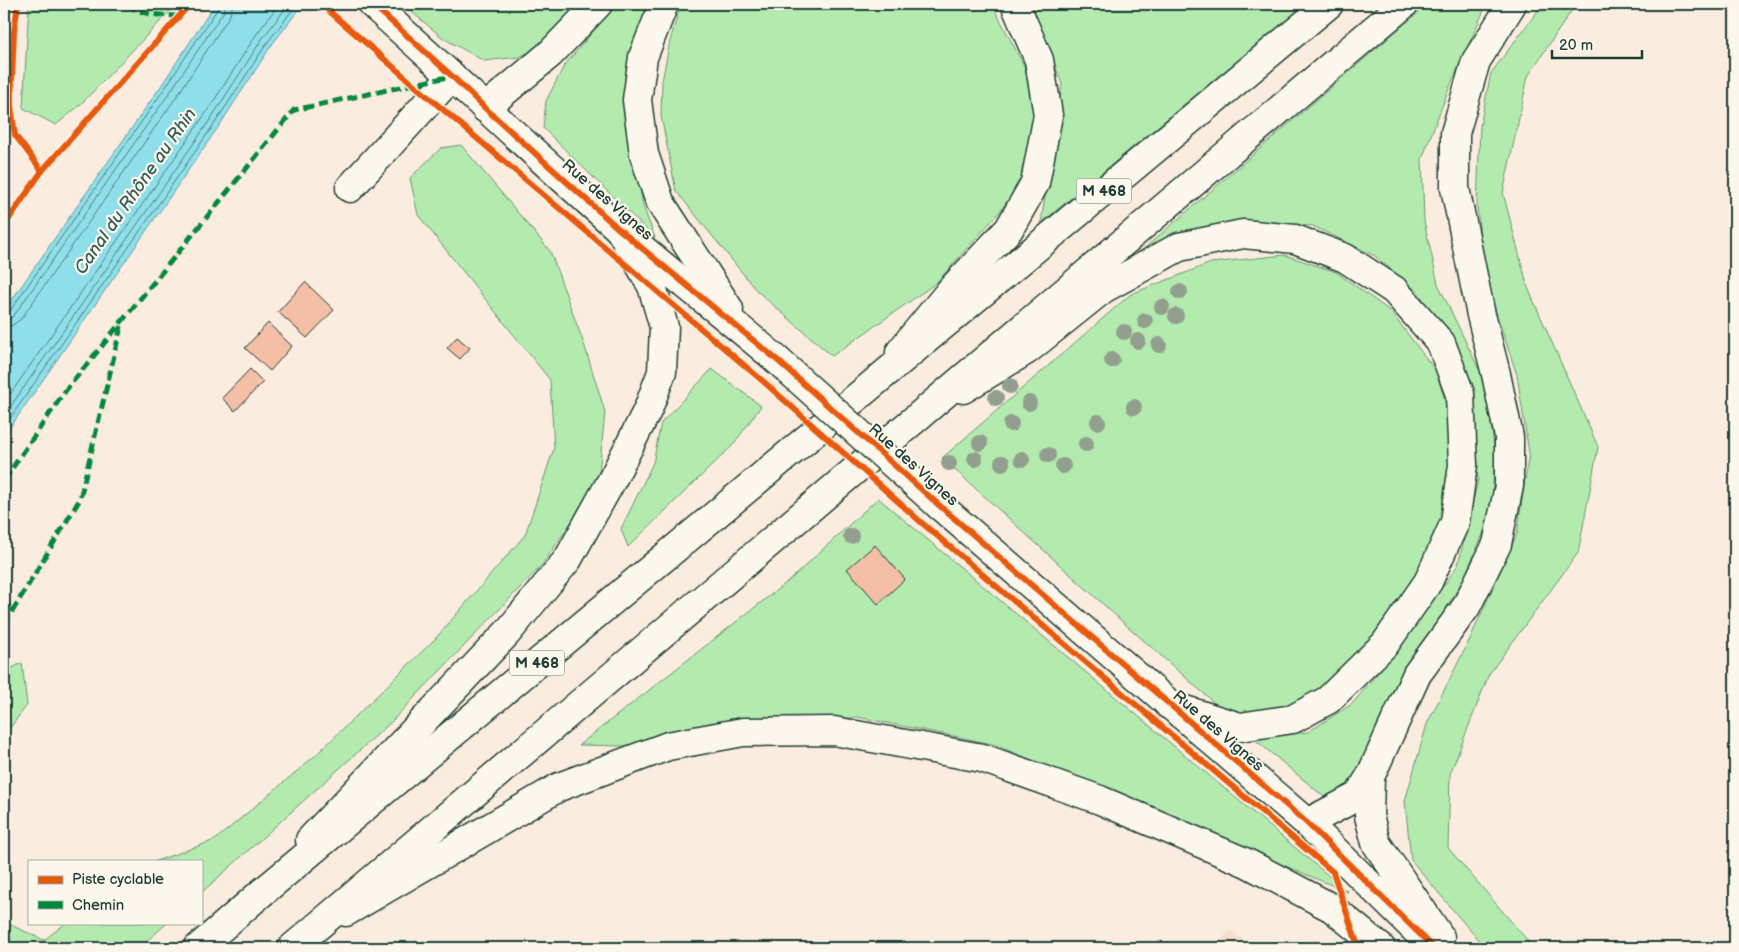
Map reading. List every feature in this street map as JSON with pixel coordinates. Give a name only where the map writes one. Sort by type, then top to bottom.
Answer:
[{"type":"main road","name":"Rue des Vignes","points":[[372,4],[620,230],[776,359],[940,506],[1307,823],[1434,948]]},
{"type":"main road","points":[[485,108],[550,54],[598,4]]},
{"type":"main road","points":[[664,4],[643,57],[637,100],[644,154],[660,202],[743,331]]},
{"type":"main road","points":[[878,379],[951,290],[1009,229],[1035,183],[1048,115],[1039,60],[1015,4]]},
{"type":"main road","name":"M 468","points":[[198,948],[258,895],[1329,4]]},
{"type":"main road","points":[[301,941],[1404,4]]},
{"type":"main road","points":[[1307,823],[1358,796],[1370,777],[1417,674],[1466,607],[1497,544],[1509,486],[1509,437],[1496,374],[1480,315],[1455,188],[1455,133],[1476,61],[1512,4]]},
{"type":"main road","points":[[350,188],[452,76]]},
{"type":"main road","points":[[258,895],[506,633],[568,559],[613,478],[648,409],[662,372],[664,327],[652,286],[620,230]]},
{"type":"main road","points":[[923,413],[1028,350],[1103,289],[1179,247],[1243,234],[1295,239],[1345,258],[1394,290],[1441,344],[1460,394],[1463,465],[1455,522],[1428,582],[1385,644],[1328,700],[1293,718],[1240,727],[1169,705]]},
{"type":"main road","points":[[301,941],[559,787],[668,746],[744,732],[834,731],[982,758],[1100,800],[1247,863],[1332,908],[1381,948]]},
{"type":"main road","points":[[1370,777],[1369,816],[1376,843],[1448,948]]},
{"type":"shaded area","points":[[1231,930],[1253,948],[1213,948]]},
{"type":"green space","points":[[29,4],[177,4],[80,105],[56,125],[23,108]]},
{"type":"green space","points":[[402,4],[587,4],[546,44],[519,57],[484,61],[443,38]]},
{"type":"green space","points":[[616,4],[656,4],[626,101],[643,206],[655,238],[543,128],[546,101],[564,66]]},
{"type":"green space","points":[[681,4],[992,4],[1024,66],[1037,122],[1025,177],[998,214],[936,283],[832,356],[757,291],[676,191],[661,116],[662,81],[670,41]]},
{"type":"green space","points":[[1026,4],[1306,4],[1041,223],[1062,84],[1040,26]]},
{"type":"green space","points":[[1428,4],[1489,4],[1484,10],[1447,93],[1422,159],[1424,221],[1438,284],[1485,382],[1495,452],[1491,516],[1463,580],[1413,664],[1352,782],[1338,797],[1328,800],[1253,738],[1308,732],[1352,704],[1404,642],[1458,565],[1478,480],[1472,399],[1463,359],[1418,292],[1375,256],[1313,226],[1245,222],[1140,252]]},
{"type":"green space","points":[[1543,4],[1576,4],[1528,76],[1503,193],[1528,288],[1598,447],[1578,553],[1489,674],[1450,774],[1448,848],[1534,948],[1485,948],[1411,860],[1405,801],[1427,724],[1469,641],[1517,534],[1529,453],[1517,375],[1484,276],[1477,206],[1480,126],[1491,73]]},
{"type":"green space","points":[[461,145],[550,251],[585,347],[605,412],[598,483],[542,565],[389,724],[202,892],[202,860],[159,860],[215,840],[315,756],[436,638],[525,535],[554,448],[550,380],[418,215],[410,178],[441,148]]},
{"type":"green space","points":[[1285,255],[1336,272],[1390,311],[1436,371],[1452,424],[1446,510],[1422,567],[1370,639],[1318,694],[1258,717],[1226,713],[942,458],[1131,294],[1211,263]]},
{"type":"green space","points":[[712,369],[761,406],[733,445],[628,547],[621,529],[653,463],[661,423]]},
{"type":"green space","points":[[878,498],[1348,892],[993,744],[857,717],[623,746],[579,745],[791,579]]},
{"type":"green space","points":[[22,663],[27,705],[4,736],[4,672]]},
{"type":"green space","points":[[4,922],[44,940],[65,924],[166,924],[139,948],[4,948]]},
{"type":"water","name":"Canal du Rhône au Rhin","points":[[215,4],[303,4],[271,46],[221,123],[4,436],[4,311],[161,86]]},
{"type":"building","points":[[305,282],[334,310],[307,338],[278,312]]},
{"type":"building","points":[[268,323],[292,346],[270,371],[245,348]]},
{"type":"building","points":[[457,337],[470,348],[460,359],[447,348]]},
{"type":"building","points":[[250,369],[263,382],[235,411],[222,398]]},
{"type":"building","points":[[875,545],[905,579],[878,604],[847,569]]},
{"type":"marked path","points":[[127,4],[145,13],[178,16]]},
{"type":"marked path","points":[[4,480],[66,390],[294,110],[452,76]]},
{"type":"marked path","points":[[4,625],[80,499],[122,322]]},
{"type":"cycle path","points":[[18,4],[14,32],[11,105],[15,135],[42,171]]},
{"type":"cycle path","points":[[4,226],[42,171],[190,4]]},
{"type":"cycle path","points":[[321,4],[764,382],[922,523],[1333,872],[1358,946],[1361,948]]},
{"type":"cycle path","points":[[372,4],[620,230],[776,359],[940,506],[1307,823],[1434,948]]}]
